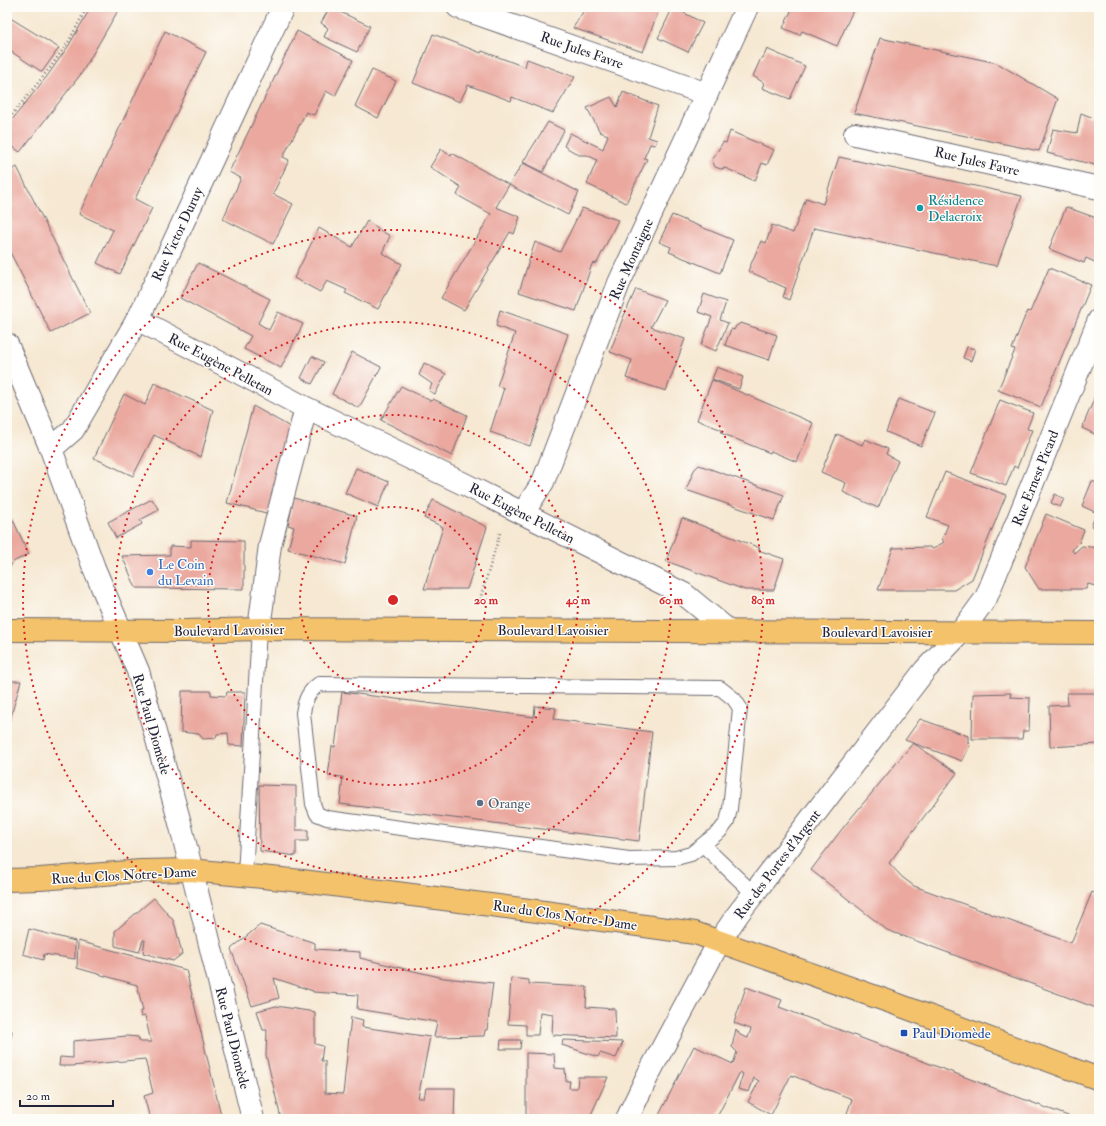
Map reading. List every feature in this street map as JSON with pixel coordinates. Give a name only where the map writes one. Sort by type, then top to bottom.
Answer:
[{"type":"main road","name":"Boulevard Lavoisier","points":[[7,630],[258,629],[1099,633]]},
{"type":"main road","name":"Rue du Clos Notre-Dame","points":[[7,880],[40,880],[141,871],[191,870],[245,875],[537,911],[695,933],[1099,1078]]},
{"type":"street","name":"Rue Victor Duruy","points":[[51,449],[73,430],[137,319],[283,7]]},
{"type":"street","name":"Rue Jules Favre","points":[[458,7],[707,94]]},
{"type":"street","name":"Rue Montaigne","points":[[523,513],[543,482],[619,283],[747,7]]},
{"type":"street","name":"Rue Jules Favre","points":[[855,134],[1099,188]]},
{"type":"street","name":"Rue Eugène Pelletan","points":[[137,319],[306,408],[523,513],[684,594],[730,631]]},
{"type":"street","name":"Rue Ernest Picard","points":[[961,632],[986,598],[1099,320]]},
{"type":"street","name":"Rue Paul Diomède","points":[[7,344],[51,449],[94,568],[138,671],[191,870],[253,1119]]},
{"type":"street","points":[[258,629],[270,546],[306,408]]},
{"type":"street","name":"Rue des Portes d'Argent","points":[[627,1119],[648,1075],[719,942],[738,914],[925,670],[961,632]]},
{"type":"lane","points":[[245,875],[258,629]]},
{"type":"lane","points":[[319,684],[720,688],[734,698],[740,708],[730,809],[727,822],[720,831],[703,845],[691,854],[676,858],[630,860],[327,818],[317,814],[313,804],[303,713],[305,701],[312,690],[319,684]]},
{"type":"lane","points":[[703,845],[754,894]]},
{"type":"path","points":[[7,121],[50,68],[69,41],[87,7]]},
{"type":"path","points":[[470,630],[500,533],[523,513]]},
{"type":"building","points":[[91,7],[115,7],[119,9],[81,74],[20,152],[10,145],[7,148],[7,126],[48,75],[69,45]]},
{"type":"building","points":[[330,7],[370,26],[357,52],[324,37],[328,28],[321,23]]},
{"type":"building","points":[[586,7],[597,12],[599,7],[644,7],[658,12],[643,52],[573,28]]},
{"type":"building","points":[[673,7],[703,23],[688,52],[658,38]]},
{"type":"building","points":[[793,7],[854,8],[837,46],[802,31],[800,35],[783,28]]},
{"type":"building","points":[[7,16],[59,48],[42,72],[7,49]]},
{"type":"building","points":[[165,31],[206,52],[135,199],[152,208],[120,274],[97,263],[113,230],[79,214]]},
{"type":"building","points":[[297,31],[353,60],[335,96],[326,91],[314,115],[306,112],[283,157],[289,160],[273,194],[293,204],[273,244],[223,219],[241,178],[229,172]]},
{"type":"building","points":[[433,34],[481,53],[482,51],[525,67],[527,59],[575,77],[553,113],[512,97],[511,101],[468,85],[460,102],[413,83]]},
{"type":"building","points":[[880,38],[997,63],[1058,99],[1039,151],[854,113]]},
{"type":"building","points":[[767,49],[805,66],[790,99],[762,88],[764,83],[753,76]]},
{"type":"building","points":[[372,70],[396,81],[378,118],[355,106]]},
{"type":"building","points":[[623,92],[658,106],[648,137],[657,140],[654,145],[650,144],[644,158],[647,159],[626,203],[587,184],[597,160],[587,155],[579,155],[564,146],[570,133],[603,149],[608,135],[600,132],[587,108],[611,97],[617,107]]},
{"type":"building","points":[[1081,113],[1099,120],[1099,166],[1047,153],[1053,129],[1077,133]]},
{"type":"building","points":[[548,122],[564,130],[543,172],[523,162]]},
{"type":"building","points":[[730,131],[774,150],[767,165],[762,163],[755,181],[725,168],[721,169],[715,167],[712,160],[723,142],[726,143]]},
{"type":"building","points":[[441,149],[451,156],[452,153],[509,185],[496,207],[520,217],[514,234],[510,232],[464,310],[441,298],[491,214],[457,195],[461,187],[430,167]]},
{"type":"building","name":"Résidence Delacroix","points":[[839,157],[1022,196],[997,266],[814,228],[789,300],[783,297],[786,288],[748,271],[761,241],[766,243],[772,225],[793,233],[806,198],[823,204]]},
{"type":"building","points":[[523,163],[579,192],[568,215],[509,185]]},
{"type":"building","points":[[17,167],[90,313],[51,333],[7,246],[7,172]]},
{"type":"building","points":[[1066,207],[1099,219],[1099,264],[1086,258],[1084,263],[1049,249]]},
{"type":"building","points":[[582,208],[618,220],[597,263],[592,264],[576,311],[519,292],[535,242],[560,252]]},
{"type":"building","points":[[672,215],[733,240],[720,273],[669,252],[671,247],[659,242]]},
{"type":"building","points":[[367,221],[390,236],[382,253],[402,264],[378,309],[345,293],[347,290],[327,281],[320,292],[294,278],[319,228],[352,247]]},
{"type":"building","points":[[198,263],[270,299],[258,323],[269,330],[278,312],[303,324],[281,368],[244,349],[251,336],[180,298]]},
{"type":"building","points":[[1049,268],[1091,285],[1041,407],[998,390],[1015,350],[1012,349],[1027,311],[1030,312]]},
{"type":"building","points":[[636,289],[665,300],[651,327],[685,339],[666,391],[626,378],[632,360],[610,352]]},
{"type":"building","points":[[704,294],[726,302],[720,320],[728,323],[716,351],[701,345],[712,317],[698,312]]},
{"type":"building","points":[[500,310],[568,334],[530,446],[490,432],[504,388],[497,386],[515,333],[496,326]]},
{"type":"building","points":[[741,323],[777,335],[769,360],[725,345],[731,329],[734,330],[736,326]]},
{"type":"building","points":[[967,347],[975,349],[971,361],[963,358]]},
{"type":"building","points":[[352,352],[381,367],[359,408],[332,394]]},
{"type":"building","points":[[312,356],[324,362],[312,384],[301,378]]},
{"type":"building","points":[[424,363],[446,374],[435,394],[429,391],[432,384],[419,375]]},
{"type":"building","points":[[717,367],[743,377],[739,389],[712,379]]},
{"type":"building","points":[[712,380],[813,423],[797,462],[771,451],[770,453],[721,433],[722,430],[697,420]]},
{"type":"building","points":[[154,383],[213,410],[201,457],[154,435],[133,476],[94,458],[124,394],[145,405]]},
{"type":"building","points":[[401,386],[431,401],[433,399],[467,415],[452,456],[381,420]]},
{"type":"building","points":[[1099,387],[1099,436],[1082,428]]},
{"type":"building","points":[[899,399],[935,413],[921,446],[886,432]]},
{"type":"building","points":[[1000,400],[1033,413],[1027,429],[1032,430],[1017,468],[1014,466],[1006,486],[971,473]]},
{"type":"building","points":[[253,406],[292,428],[270,514],[227,503]]},
{"type":"building","points":[[837,434],[862,445],[865,439],[888,449],[886,454],[898,461],[878,508],[843,492],[846,483],[821,472]]},
{"type":"building","points":[[699,465],[784,495],[774,520],[686,490],[694,470]]},
{"type":"building","points":[[356,468],[389,482],[378,507],[345,493]]},
{"type":"building","points":[[945,472],[1006,495],[972,579],[954,590],[878,590],[893,548],[930,547],[933,549],[944,542],[942,539],[948,525],[927,517]]},
{"type":"building","points":[[1092,481],[1099,484],[1099,529],[1091,526],[1097,513],[1082,506]]},
{"type":"building","points":[[1055,494],[1064,499],[1060,507],[1051,503]]},
{"type":"building","points":[[294,498],[357,516],[345,564],[288,549],[294,527],[288,525]]},
{"type":"building","points":[[152,499],[159,510],[140,520],[142,524],[116,538],[108,522]]},
{"type":"building","points":[[433,500],[487,527],[467,589],[424,589],[443,527],[424,518]]},
{"type":"building","points":[[1046,514],[1084,530],[1079,543],[1072,550],[1074,553],[1082,546],[1099,548],[1099,587],[1088,584],[1086,589],[1039,589],[1025,567]]},
{"type":"building","points":[[12,518],[29,554],[13,562],[7,572],[7,521]]},
{"type":"building","points":[[682,518],[760,548],[758,550],[784,559],[774,590],[745,590],[666,561]]},
{"type":"building","points":[[191,540],[244,541],[244,589],[136,588],[122,556],[170,555],[170,546],[191,547]]},
{"type":"building","points":[[7,681],[21,681],[9,723],[7,722]]},
{"type":"building","points":[[182,691],[211,691],[211,695],[226,696],[227,692],[245,692],[243,746],[229,745],[228,733],[217,734],[216,738],[203,739],[199,734],[181,732]]},
{"type":"building","points":[[342,692],[534,717],[535,706],[556,708],[554,719],[652,732],[639,841],[340,804],[343,777],[328,776],[332,746],[335,747]]},
{"type":"building","points":[[1011,693],[1010,697],[1030,698],[1029,731],[1023,731],[1022,739],[972,739],[973,694]]},
{"type":"building","points":[[1067,693],[1099,693],[1099,744],[1050,747],[1049,706],[1068,705]]},
{"type":"building","points":[[920,719],[968,736],[968,743],[970,745],[962,761],[905,740]]},
{"type":"building","points":[[913,743],[957,773],[889,863],[902,877],[914,886],[1071,943],[1092,892],[1099,895],[1099,1009],[887,930],[811,870],[842,829]]},
{"type":"building","points":[[259,785],[296,786],[296,830],[308,830],[308,841],[296,841],[296,856],[260,851]]},
{"type":"building","points":[[154,898],[173,920],[176,929],[182,954],[173,961],[143,953],[145,940],[143,940],[139,952],[115,946],[115,931]]},
{"type":"building","points":[[260,925],[315,943],[315,949],[360,952],[360,958],[405,969],[444,978],[493,983],[487,1030],[485,1030],[484,1036],[434,1037],[437,1022],[357,1009],[358,995],[313,992],[274,978],[279,998],[252,1006],[231,949]]},
{"type":"building","points":[[29,929],[75,941],[75,959],[44,954],[43,960],[23,954]]},
{"type":"building","points":[[78,941],[186,970],[222,1119],[150,1119],[144,1096],[153,1093],[145,1059],[59,1066],[60,1057],[73,1058],[73,1041],[127,1036],[138,1037],[140,1042],[151,1042],[145,1016],[141,1017],[140,1011],[143,1011],[137,985],[77,968]]},
{"type":"building","points":[[511,978],[529,980],[529,984],[587,987],[586,1007],[615,1009],[616,1038],[552,1035],[553,1014],[540,1012],[538,1035],[526,1035],[526,1025],[508,1024]]},
{"type":"building","points":[[746,987],[782,1000],[779,1007],[1076,1119],[845,1119],[852,1099],[791,1075],[771,1115],[748,1102],[759,1081],[754,1078],[749,1092],[738,1089],[743,1074],[740,1072],[716,1119],[657,1119],[694,1046],[733,1064],[737,1052],[732,1047],[736,1029],[740,1035],[748,1038],[751,1029],[734,1023]]},
{"type":"building","points":[[276,1006],[315,1012],[315,1044],[323,1046],[321,1061],[325,1061],[325,1093],[343,1094],[351,1017],[363,1020],[362,1027],[430,1037],[418,1098],[424,1098],[426,1088],[455,1088],[454,1119],[281,1119],[266,1055],[267,1030],[263,1030],[257,1011]]},
{"type":"building","points":[[7,1030],[12,1031],[8,1056],[7,1056]]},
{"type":"building","points":[[501,1040],[521,1040],[520,1049],[500,1049]]},
{"type":"building","points":[[563,1040],[623,1042],[616,1058],[600,1053],[598,1057],[562,1045]]},
{"type":"building","points":[[526,1053],[554,1054],[555,1068],[565,1069],[566,1081],[570,1081],[569,1088],[577,1088],[578,1077],[608,1077],[589,1119],[526,1119]]},
{"type":"place","name":"Résidence Delacroix","points":[[920,208]]},
{"type":"place","name":"Le Coin du Levain","points":[[150,572]]},
{"type":"place","name":"Orange","points":[[480,803]]},
{"type":"place","name":"Paul Diomède","points":[[904,1033]]}]
